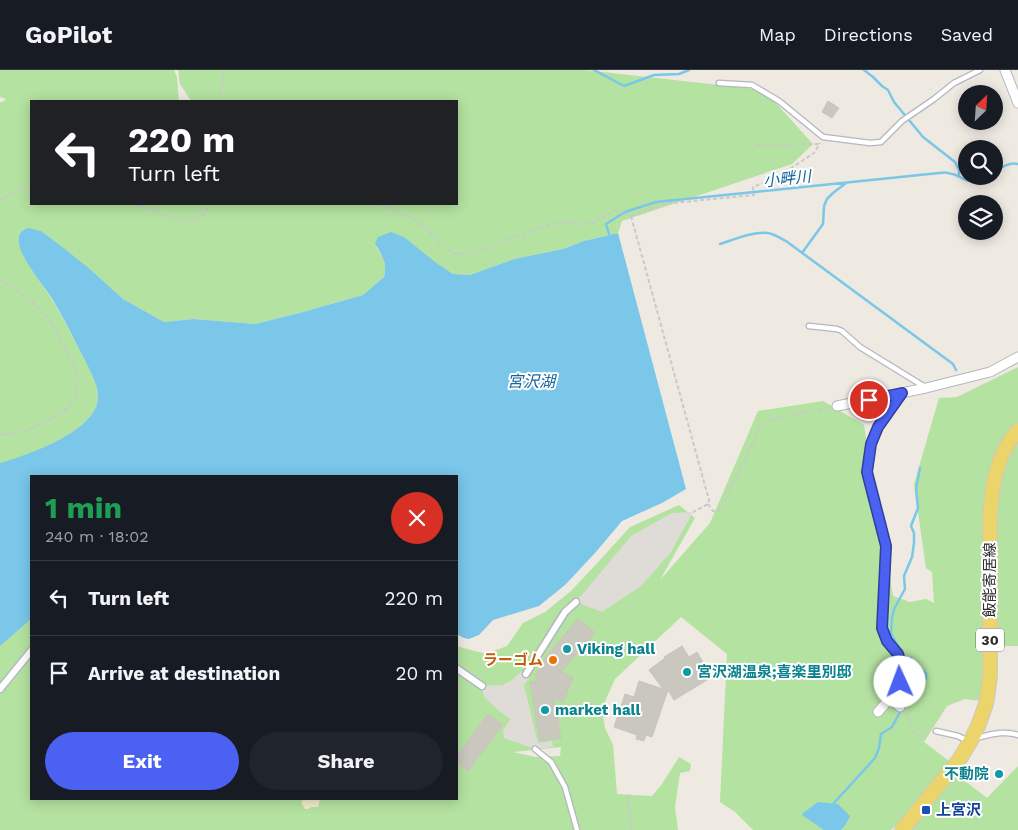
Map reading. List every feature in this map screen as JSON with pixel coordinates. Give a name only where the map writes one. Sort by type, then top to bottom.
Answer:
[{"type":"main road","name":"飯能寄居線","points":[[902,830],[959,760],[971,740],[986,704],[990,675],[990,517],[994,476],[1007,446],[1018,430]]},
{"type":"street","points":[[1005,70],[1018,103]]},
{"type":"street","points":[[837,406],[926,388],[990,372],[1018,357]]},
{"type":"street","points":[[878,712],[896,691],[902,674],[902,665],[898,654],[887,641],[882,628],[886,546],[867,472],[871,444],[878,427],[902,393]]},
{"type":"street","points":[[526,674],[565,612],[576,602]]},
{"type":"street","points":[[0,689],[30,652]]},
{"type":"street","points":[[458,669],[482,686]]},
{"type":"street","points":[[890,698],[900,707]]},
{"type":"lane","points":[[719,83],[752,84],[779,101],[823,137],[870,143],[881,142],[902,121],[934,99],[954,82],[980,70]]},
{"type":"lane","points":[[809,326],[842,331],[860,347],[926,388]]},
{"type":"lane","points":[[936,730],[971,740],[1003,732],[1018,735]]},
{"type":"lane","points":[[535,749],[550,762],[565,787],[577,830]]},
{"type":"path","points":[[220,100],[224,70]]},
{"type":"path","points":[[381,205],[412,218],[426,228],[442,247],[456,254],[471,253],[549,225],[568,221],[582,226],[592,223],[615,210],[631,216],[662,204],[754,195],[753,187],[776,178],[814,154],[823,137]]},
{"type":"path","points":[[756,145],[819,144]]},
{"type":"path","points":[[0,200],[22,186],[30,185]]},
{"type":"path","points":[[137,205],[180,221],[196,220],[207,211],[209,205]]},
{"type":"path","points":[[631,216],[709,500],[708,504],[713,511],[717,512],[721,508],[760,428],[769,420],[837,406]]},
{"type":"path","points":[[0,279],[28,298],[49,318],[76,369],[78,380],[75,398],[69,407],[58,415],[26,431],[0,435]]},
{"type":"path","points":[[693,512],[708,504]]},
{"type":"path","points":[[900,707],[910,717],[914,734],[918,737],[920,738],[928,731],[936,730]]},
{"type":"path","points":[[628,794],[631,830]]},
{"type":"green space","points":[[0,70],[174,70],[177,77],[179,100],[30,100],[30,205],[458,205],[458,100],[190,100],[180,84],[178,70],[585,70],[764,90],[813,144],[792,164],[622,221],[618,233],[584,241],[563,249],[514,259],[470,275],[453,274],[435,262],[376,247],[385,264],[384,277],[363,295],[255,324],[194,319],[164,322],[123,299],[90,269],[41,231],[24,229],[19,236],[19,246],[57,307],[89,368],[95,381],[98,397],[96,408],[85,423],[68,435],[32,453],[32,475],[30,475],[30,800],[458,800],[458,647],[486,654],[507,646],[523,623],[545,612],[571,591],[630,527],[679,505],[695,518],[660,580],[710,523],[758,411],[823,401],[864,425],[893,596],[910,602],[926,599],[934,603],[932,572],[926,568],[914,484],[939,398],[957,397],[1018,367],[1018,646],[1000,646],[983,660],[981,701],[965,699],[947,706],[924,742],[949,761],[965,781],[987,798],[1018,766],[1018,830],[901,830],[895,826],[891,830],[753,830],[735,812],[720,802],[727,654],[681,617],[615,679],[602,708],[605,728],[613,745],[617,794],[652,796],[679,757],[691,764],[690,771],[680,773],[675,807],[678,830],[0,830],[0,102],[6,99],[0,97]],"holes":[[[561,747],[560,756],[535,757],[513,752]]]},
{"type":"sand","points":[[303,800],[320,800],[318,807],[308,809],[305,809],[301,802]]},
{"type":"shaded area","points":[[693,512],[671,552],[641,586],[602,612],[576,602],[631,536],[672,513]]},
{"type":"shaded area","points":[[522,671],[530,677],[524,685],[538,743],[552,741],[553,747],[535,749],[504,738],[503,731],[510,719],[484,697],[482,686],[503,685]]},
{"type":"water","name":"宮沢湖","points":[[29,228],[41,231],[90,269],[123,299],[164,322],[194,319],[255,324],[363,295],[384,277],[385,264],[375,243],[378,237],[391,232],[404,237],[453,274],[470,275],[514,259],[563,249],[584,241],[618,233],[686,489],[662,503],[622,521],[565,585],[539,606],[493,620],[479,635],[469,639],[458,635],[458,475],[30,475],[30,620],[0,646],[0,463],[25,455],[68,435],[90,417],[97,405],[98,399],[97,387],[69,329],[53,300],[21,252],[18,242],[23,230]]},
{"type":"water","points":[[818,802],[838,804],[850,816],[841,830],[824,830],[802,815]]},
{"type":"building","points":[[828,101],[839,108],[832,118],[822,112]]},
{"type":"building","points":[[578,619],[595,633],[561,672],[573,677],[563,702],[554,698],[561,738],[540,741],[530,682],[537,681],[536,673],[541,667],[539,665]]},
{"type":"building","points":[[682,646],[689,657],[697,652],[712,677],[674,700],[668,690],[652,737],[646,735],[644,741],[636,739],[637,735],[614,727],[625,694],[634,697],[639,681],[663,689],[649,670],[664,657]]},
{"type":"building","points":[[488,714],[503,725],[468,771],[458,764],[458,754]]},
{"type":"waterway","points":[[594,70],[624,86],[654,75],[679,74],[689,70]]},
{"type":"waterway","points":[[864,70],[888,90],[894,102],[923,137],[955,162],[958,168]]},
{"type":"waterway","name":"小畔川","points":[[1003,167],[1009,164],[1018,164]]},
{"type":"waterway","name":"小畔川","points":[[609,234],[606,224],[625,212],[656,202],[944,173],[958,176]]},
{"type":"waterway","points":[[802,253],[823,224],[824,206],[827,199],[846,183]]},
{"type":"waterway","points":[[720,244],[756,233],[772,234],[786,241],[953,364],[956,370]]},
{"type":"waterway","points":[[900,650],[891,633],[892,618],[894,609],[905,589],[904,576],[912,557],[914,533],[911,526],[918,508],[916,489],[920,468]]},
{"type":"waterway","points":[[834,803],[875,758],[881,734],[892,727],[901,710],[926,678],[924,671],[912,670],[911,658],[903,657],[902,655]]},
{"type":"place","name":"Viking hall","points":[[567,649]]},
{"type":"place","name":"ラーゴム","points":[[553,660]]},
{"type":"place","name":"宮沢湖温泉;喜楽里別邸","points":[[687,672]]},
{"type":"place","name":"market hall","points":[[545,710]]},
{"type":"place","name":"不動院","points":[[999,774]]},
{"type":"place","name":"上宮沢","points":[[926,810]]},
{"type":"route","points":[[869,400],[902,393],[878,427],[871,444],[867,472],[886,546],[882,628],[887,641],[898,654],[902,665],[900,682]]}]
